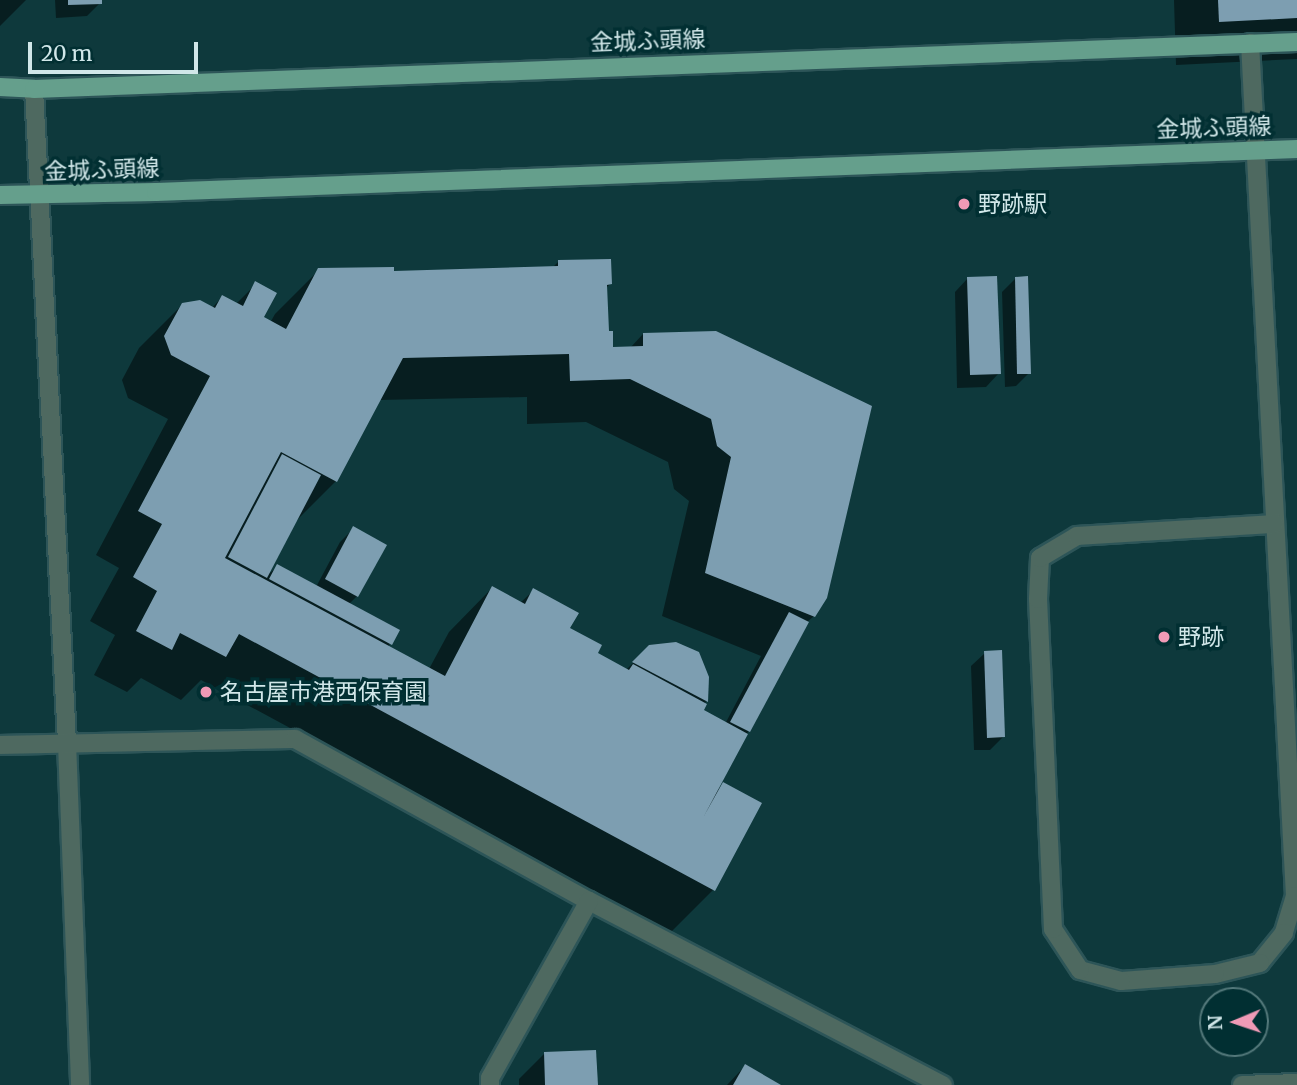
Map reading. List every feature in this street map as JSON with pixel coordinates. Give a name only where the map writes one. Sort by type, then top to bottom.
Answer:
[{"type":"main road","name":"金城ふ頭線","points":[[0,87],[34,89],[1297,41]]},
{"type":"main road","name":"金城ふ頭線","points":[[0,195],[40,197],[1297,149]]},
{"type":"street","points":[[1250,43],[1295,896],[1284,933],[1260,964],[1215,974],[1121,981],[1080,970],[1053,929],[1038,599],[1040,558],[1077,536],[1275,524]]},
{"type":"street","points":[[34,89],[67,743],[80,1085]]},
{"type":"street","points":[[0,745],[295,739],[589,901],[943,1085]]},
{"type":"street","points":[[490,1085],[490,1078],[589,901]]},
{"type":"street","points":[[1242,1085],[1297,1083]]},
{"type":"building","points":[[68,0],[102,0],[102,4],[68,5]]},
{"type":"building","points":[[1218,0],[1297,0],[1297,18],[1219,22]]},
{"type":"building","points":[[611,259],[612,284],[607,285],[609,331],[613,331],[613,347],[643,346],[643,333],[716,331],[872,406],[827,598],[815,617],[705,573],[731,457],[717,446],[711,419],[630,379],[570,381],[569,354],[403,358],[337,482],[281,452],[225,558],[445,676],[492,586],[525,604],[533,588],[579,613],[570,628],[602,645],[598,653],[629,670],[633,664],[707,704],[704,710],[748,734],[704,816],[723,782],[762,803],[715,891],[239,634],[226,657],[180,633],[172,650],[136,631],[157,591],[133,577],[162,524],[138,511],[210,376],[171,355],[164,336],[182,303],[200,300],[215,308],[222,295],[243,306],[255,281],[277,293],[264,317],[286,329],[318,268],[394,267],[394,271],[558,266],[558,260]]},
{"type":"building","points":[[997,276],[1001,374],[970,375],[967,277]]},
{"type":"building","points":[[1028,276],[1031,374],[1017,374],[1015,277]]},
{"type":"building","points":[[282,454],[321,475],[267,578],[228,557]]},
{"type":"building","points":[[353,526],[387,545],[358,597],[325,579]]},
{"type":"building","points":[[277,564],[400,630],[392,645],[269,579]]},
{"type":"building","points":[[789,612],[809,622],[750,732],[730,722]]},
{"type":"building","points":[[676,642],[699,652],[709,677],[708,702],[632,662],[649,645]]},
{"type":"building","points":[[1002,650],[1005,737],[987,738],[984,651]]},
{"type":"building","points":[[596,1050],[598,1085],[545,1085],[544,1052]]},
{"type":"building","points":[[745,1064],[781,1085],[733,1085]]},
{"type":"place","name":"野跡駅","points":[[964,204]]},
{"type":"place","name":"野跡","points":[[1164,637]]},
{"type":"place","name":"名古屋市港西保育園","points":[[206,692]]}]
